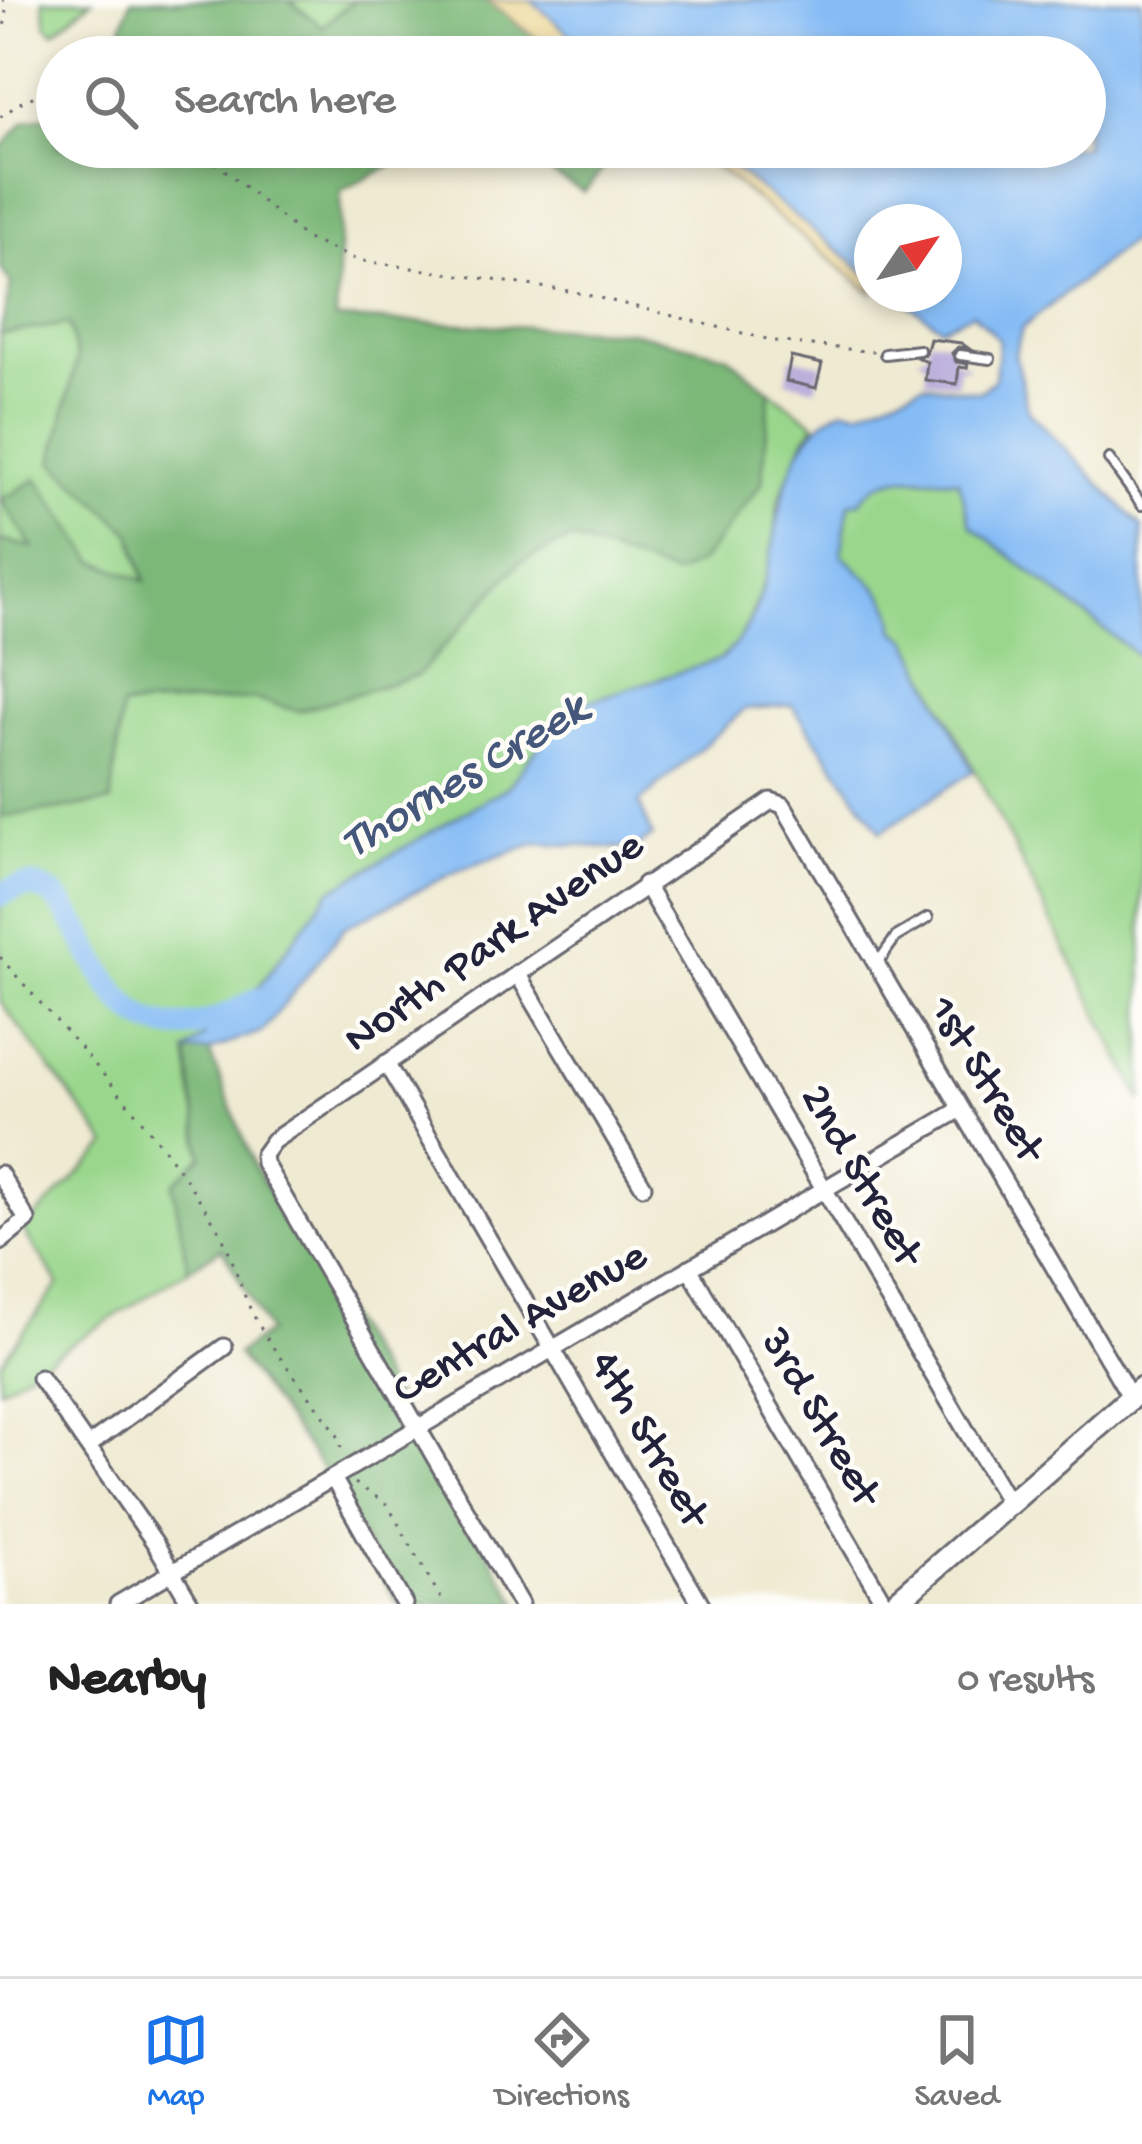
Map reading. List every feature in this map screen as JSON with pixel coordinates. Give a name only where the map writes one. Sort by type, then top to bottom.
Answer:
[{"type":"street","name":"North Park Avenue","points":[[416,1427],[263,1155],[273,1142],[386,1063],[645,884],[775,801]]},
{"type":"street","name":"1st Street","points":[[775,801],[783,805],[875,966],[1137,1393]]},
{"type":"street","name":"2nd Street","points":[[645,884],[1009,1504]]},
{"type":"street","points":[[517,973],[643,1186]]},
{"type":"street","name":"4th Street","points":[[386,1063],[701,1604]]},
{"type":"street","name":"Central Avenue","points":[[118,1604],[961,1108]]},
{"type":"street","points":[[0,1174],[27,1220],[0,1243]]},
{"type":"street","name":"3rd Street","points":[[689,1268],[885,1604]]},
{"type":"street","points":[[88,1446],[224,1348]]},
{"type":"street","points":[[40,1378],[191,1604]]},
{"type":"street","points":[[894,1604],[1137,1393]]},
{"type":"street","points":[[416,1427],[520,1604]]},
{"type":"street","points":[[341,1474],[404,1604]]},
{"type":"lane","points":[[885,354],[919,350]]},
{"type":"lane","points":[[960,355],[990,359]]},
{"type":"lane","points":[[1109,459],[1142,505]]},
{"type":"lane","points":[[875,966],[896,938],[928,918]]},
{"type":"path","points":[[0,36],[7,17],[3,0]]},
{"type":"path","points":[[0,117],[36,96]]},
{"type":"path","points":[[222,168],[308,239],[357,260],[575,292],[775,341],[885,354]]},
{"type":"path","points":[[0,957],[201,1202],[224,1238],[266,1337],[340,1438],[341,1474],[387,1504],[444,1604]]},
{"type":"green space","points":[[43,0],[92,0],[54,32],[46,25]]},
{"type":"green space","points":[[131,0],[289,0],[322,27],[354,0],[485,0],[534,36],[119,36]]},
{"type":"green space","points":[[289,0],[354,0],[322,27]]},
{"type":"green space","points":[[36,119],[36,168],[386,168],[341,191],[336,319],[629,331],[727,355],[770,391],[762,483],[701,562],[674,575],[572,539],[521,561],[418,675],[299,711],[254,699],[122,707],[111,802],[0,817],[0,540],[33,547],[1,500],[37,479],[95,561],[145,581],[132,534],[53,461],[77,359],[69,324],[0,334],[11,284],[0,267],[0,149],[25,121]]},
{"type":"green space","points":[[542,168],[603,168],[584,192]]},
{"type":"green space","points":[[69,323],[77,359],[53,461],[132,534],[145,582],[95,561],[37,479],[34,548],[0,540],[0,334]]},
{"type":"green space","points":[[770,391],[816,424],[806,436],[778,502],[774,551],[739,644],[721,659],[568,708],[508,787],[330,891],[259,987],[187,1052],[202,1156],[173,1184],[188,1270],[0,1389],[0,1363],[59,1284],[23,1230],[108,1145],[0,1001],[0,817],[111,802],[122,707],[255,699],[299,711],[418,675],[521,561],[571,539],[675,575],[701,562],[762,483]]},
{"type":"green space","points":[[896,477],[958,480],[971,525],[1142,659],[1142,1101],[909,640],[895,630],[884,596],[841,554],[849,502],[860,502],[869,487]]},
{"type":"green space","points":[[209,1051],[255,1168],[519,1604],[397,1604],[332,1481],[237,1354],[268,1332],[222,1248],[188,1270],[173,1184],[202,1156],[187,1052]]},
{"type":"sand","points":[[485,0],[531,0],[571,36],[534,36]]},
{"type":"sand","points":[[717,168],[734,168],[854,263],[854,278]]},
{"type":"water","points":[[531,0],[1142,0],[1142,232],[1022,328],[1015,354],[1028,411],[1142,527],[1142,659],[971,525],[958,480],[917,477],[880,484],[860,502],[849,503],[841,553],[884,596],[895,630],[909,640],[973,771],[881,832],[792,705],[745,709],[639,803],[653,836],[634,849],[537,843],[459,870],[345,927],[263,1031],[209,1051],[187,1052],[259,987],[330,891],[508,787],[568,708],[721,659],[744,631],[759,598],[785,489],[797,456],[816,428],[844,408],[859,411],[924,384],[980,392],[995,379],[999,340],[973,313],[941,327],[920,312],[962,312],[962,204],[854,204],[854,263],[734,168],[1106,168],[1106,36],[571,36]]},
{"type":"building","points":[[930,339],[968,348],[958,347],[952,353],[956,362],[968,364],[959,367],[957,384],[925,380],[927,362],[918,358],[926,354]]},
{"type":"building","points":[[791,357],[822,364],[816,388],[786,381]]},
{"type":"waterway","name":"Thornes Creek","points":[[0,895],[34,887],[59,902],[122,1000],[153,1023],[196,1025],[256,1000]]}]
